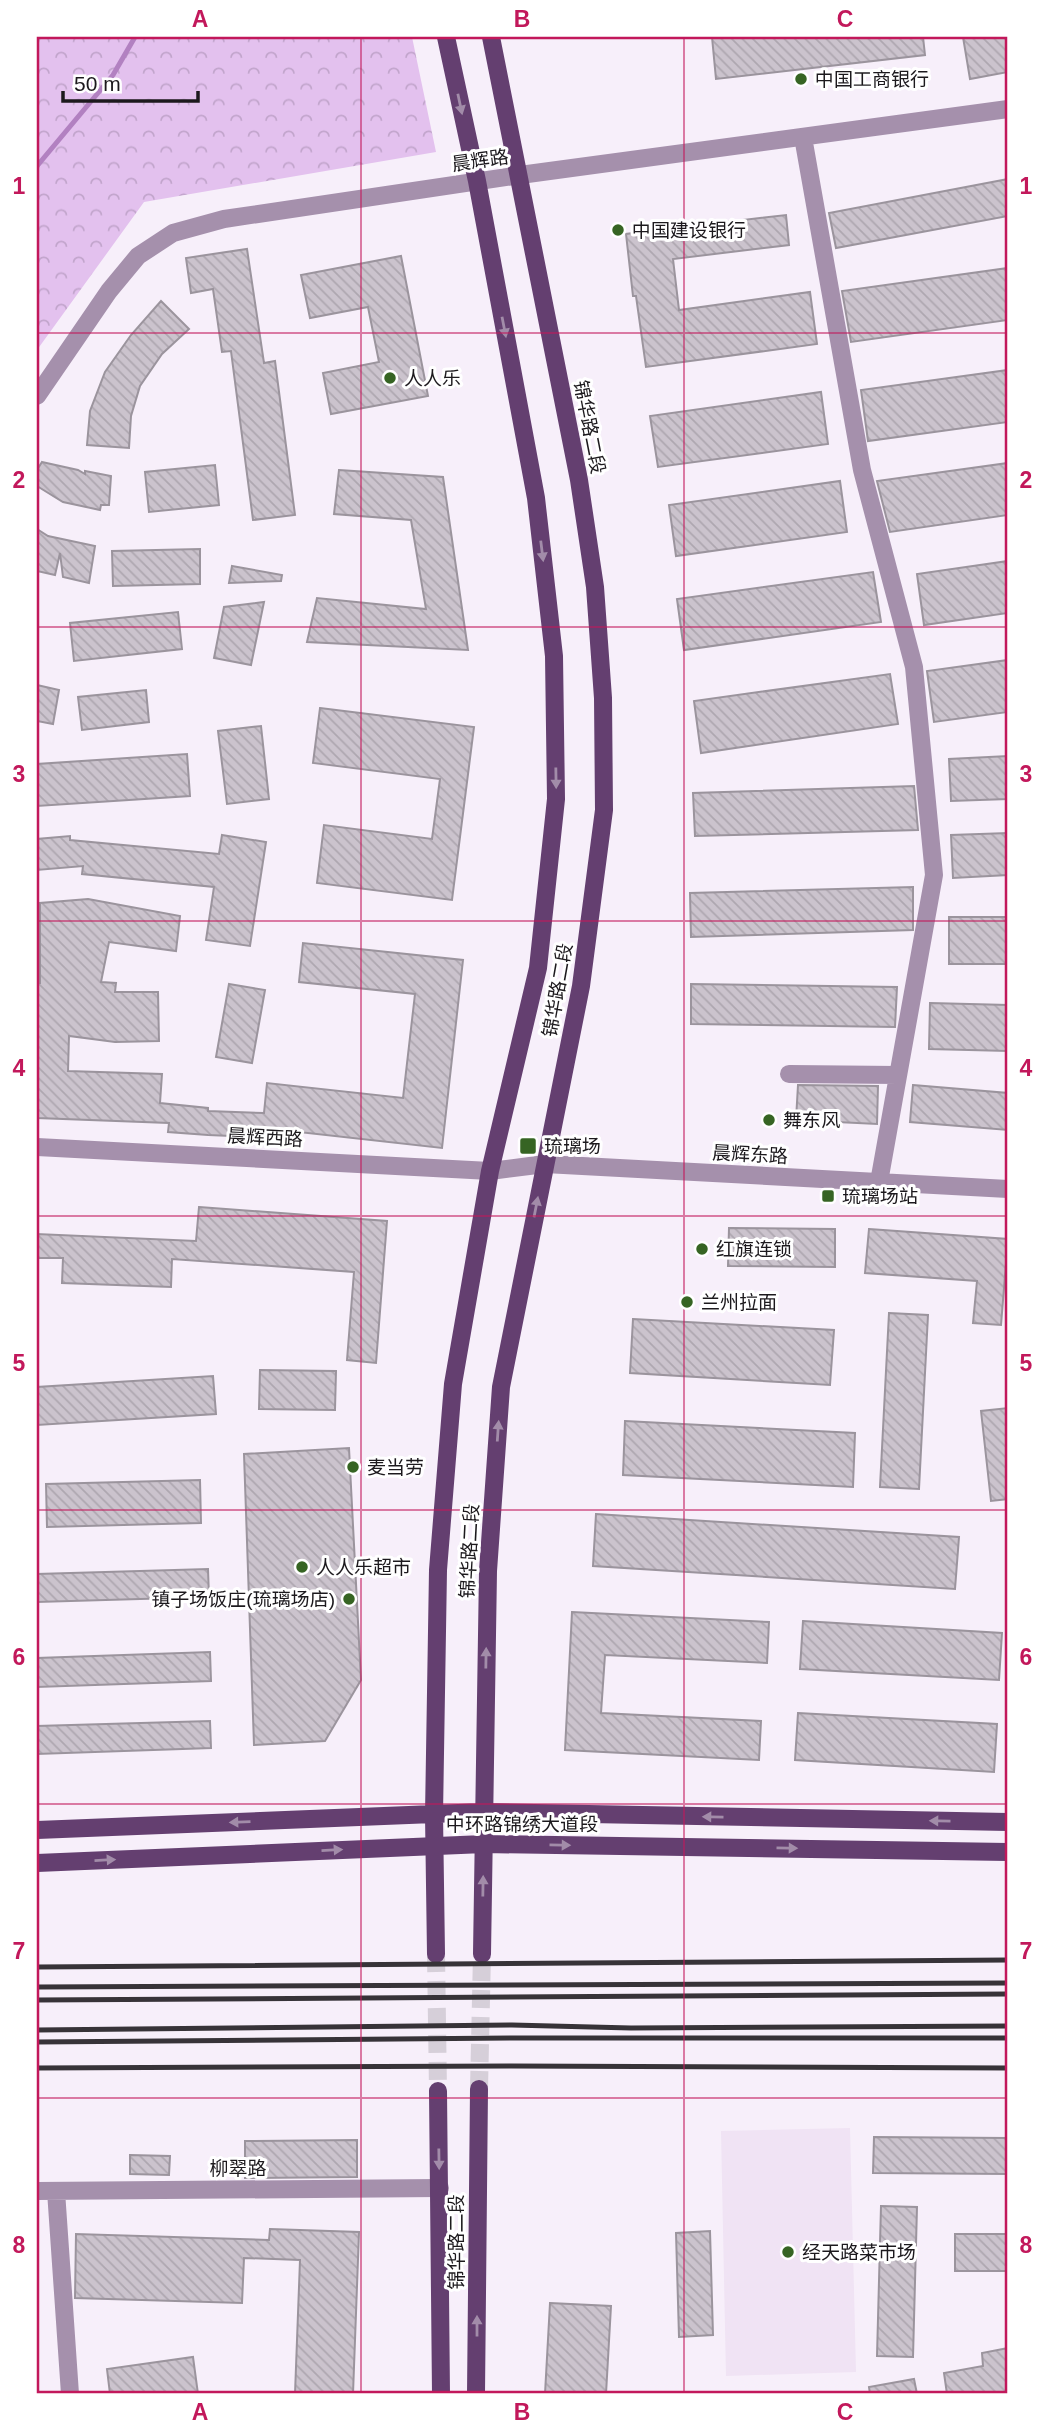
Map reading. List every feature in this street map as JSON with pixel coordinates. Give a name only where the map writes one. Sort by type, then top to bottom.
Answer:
[{"type":"main road","name":"锦华路二段","points":[[436,1954],[434,1815],[439,1570],[453,1384],[490,1171],[538,968],[556,799],[554,656],[536,498],[477,181],[446,37]]},
{"type":"main road","name":"锦华路二段","points":[[482,1954],[488,1571],[501,1387],[581,986],[604,810],[603,698],[595,587],[579,480],[491,37]]},
{"type":"main road","name":"中环路锦绣大道段","points":[[37,1830],[483,1812],[1008,1822]]},
{"type":"main road","name":"中环路锦绣大道段","points":[[37,1863],[484,1844],[1008,1852]]},
{"type":"main road","name":"锦华路二段","points":[[476,2394],[479,2090]]},
{"type":"main road","name":"锦华路二段","points":[[438,2091],[442,2394]]},
{"type":"street","name":"晨辉路","points":[[37,396],[108,291],[138,256],[173,233],[224,219],[477,181],[1008,109]]},
{"type":"street","points":[[803,137],[862,470],[914,667],[934,875],[879,1182]]},
{"type":"street","points":[[789,1074],[898,1075]]},
{"type":"street","name":"晨辉西路","points":[[37,1147],[490,1171]]},
{"type":"street","name":"晨辉东路","points":[[490,1171],[545,1164],[1008,1189]]},
{"type":"street","name":"柳翠路","points":[[37,2191],[440,2188]]},
{"type":"street","points":[[56,2191],[70,2394]]},
{"type":"shaded area","name":"经天路菜市场","points":[[850,2128],[856,2372],[726,2376],[721,2131]]},
{"type":"green space","points":[[37,37],[412,37],[436,152],[144,202],[37,350]]},
{"type":"building","points":[[712,37],[923,37],[925,55],[716,79]]},
{"type":"building","points":[[963,37],[1008,37],[1008,72],[970,79]]},
{"type":"building","points":[[1008,179],[1008,216],[836,248],[829,213]]},
{"type":"building","points":[[786,215],[789,245],[673,259],[679,310],[810,292],[817,344],[646,367],[636,296],[633,296],[626,234]]},
{"type":"building","points":[[247,249],[264,363],[275,361],[295,515],[253,520],[231,351],[222,352],[213,289],[191,293],[186,258]]},
{"type":"building","points":[[401,256],[428,396],[331,414],[323,373],[379,362],[368,307],[310,318],[301,275]]},
{"type":"building","points":[[1008,268],[1008,320],[851,342],[842,291]]},
{"type":"building","points":[[161,301],[189,329],[162,354],[140,386],[131,416],[129,448],[87,445],[90,411],[105,372],[131,335]]},
{"type":"building","points":[[1008,370],[1008,422],[868,441],[861,390]]},
{"type":"building","points":[[821,392],[828,444],[658,467],[650,416]]},
{"type":"building","points":[[42,462],[85,474],[85,471],[111,476],[109,505],[101,505],[100,510],[63,502],[37,486],[37,470]]},
{"type":"building","points":[[1008,463],[1008,515],[890,532],[877,481]]},
{"type":"building","points":[[215,465],[219,505],[149,512],[145,472]]},
{"type":"building","points":[[339,470],[443,477],[468,650],[307,642],[317,598],[426,609],[411,520],[334,514]]},
{"type":"building","points":[[840,481],[847,532],[676,556],[669,505]]},
{"type":"building","points":[[37,529],[48,536],[95,546],[89,583],[63,577],[60,553],[55,575],[37,571]]},
{"type":"building","points":[[200,549],[200,584],[113,586],[112,551]]},
{"type":"building","points":[[1008,561],[1008,613],[924,625],[917,574]]},
{"type":"building","points":[[232,566],[282,575],[281,581],[229,583]]},
{"type":"building","points":[[873,572],[881,622],[684,650],[677,599]]},
{"type":"building","points":[[264,602],[251,665],[214,658],[224,607]]},
{"type":"building","points":[[178,612],[182,649],[74,661],[70,623]]},
{"type":"building","points":[[1008,660],[1008,712],[934,722],[927,671]]},
{"type":"building","points":[[890,674],[898,724],[701,753],[694,701]]},
{"type":"building","points":[[37,685],[59,690],[53,724],[37,721]]},
{"type":"building","points":[[146,690],[149,722],[82,730],[78,697]]},
{"type":"building","points":[[320,708],[474,727],[452,900],[317,883],[324,825],[432,839],[440,779],[313,763]]},
{"type":"building","points":[[261,726],[269,799],[227,804],[218,731]]},
{"type":"building","points":[[187,754],[190,796],[37,806],[37,764]]},
{"type":"building","points":[[1008,756],[1008,799],[951,801],[949,759]]},
{"type":"building","points":[[914,786],[918,830],[695,836],[693,793]]},
{"type":"building","points":[[1008,833],[1008,875],[953,878],[951,835]]},
{"type":"building","points":[[222,835],[266,842],[250,946],[206,940],[214,887],[82,874],[83,866],[37,870],[37,839],[70,836],[70,840],[219,854]]},
{"type":"building","points":[[913,887],[913,930],[691,937],[690,893]]},
{"type":"building","points":[[88,899],[180,916],[176,951],[109,942],[101,982],[116,983],[115,992],[158,992],[159,1041],[115,1042],[69,1036],[68,1071],[162,1074],[160,1103],[208,1108],[208,1111],[264,1113],[267,1083],[403,1098],[415,994],[299,982],[303,943],[463,960],[442,1148],[254,1127],[254,1137],[168,1132],[169,1123],[37,1118],[40,903]]},
{"type":"building","points":[[949,917],[1008,917],[1008,964],[949,964]]},
{"type":"building","points":[[229,984],[265,990],[252,1063],[216,1057]]},
{"type":"building","points":[[691,984],[897,987],[895,1027],[691,1024]]},
{"type":"building","points":[[930,1003],[1008,1005],[1008,1051],[929,1049]]},
{"type":"building","points":[[798,1085],[878,1086],[877,1124],[796,1120]]},
{"type":"building","points":[[913,1085],[1008,1093],[1008,1130],[910,1122]]},
{"type":"building","points":[[199,1207],[387,1221],[376,1363],[347,1360],[354,1272],[172,1259],[171,1287],[62,1283],[63,1258],[37,1258],[37,1234],[196,1241]]},
{"type":"building","points":[[729,1228],[835,1229],[835,1267],[728,1266]]},
{"type":"building","points":[[869,1229],[1008,1239],[1001,1325],[973,1323],[977,1281],[865,1273]]},
{"type":"building","points":[[889,1313],[928,1315],[919,1489],[880,1487]]},
{"type":"building","points":[[633,1319],[834,1330],[830,1385],[630,1373]]},
{"type":"building","points":[[260,1370],[336,1371],[335,1410],[259,1409]]},
{"type":"building","points":[[213,1376],[216,1414],[37,1425],[37,1387]]},
{"type":"building","points":[[1008,1408],[1008,1499],[991,1501],[981,1411]]},
{"type":"building","points":[[625,1421],[855,1433],[853,1487],[623,1475]]},
{"type":"building","name":"人人乐超市","points":[[349,1448],[361,1680],[325,1741],[254,1745],[244,1454]]},
{"type":"building","points":[[200,1480],[201,1523],[47,1527],[46,1484]]},
{"type":"building","points":[[596,1514],[959,1537],[955,1589],[593,1566]]},
{"type":"building","points":[[208,1569],[209,1597],[37,1602],[37,1574]]},
{"type":"building","points":[[572,1612],[769,1622],[767,1663],[605,1655],[601,1713],[761,1721],[759,1760],[565,1750]]},
{"type":"building","points":[[803,1621],[1002,1633],[999,1680],[800,1669]]},
{"type":"building","points":[[210,1652],[211,1681],[37,1687],[37,1658]]},
{"type":"building","points":[[798,1713],[997,1724],[994,1772],[795,1760]]},
{"type":"building","points":[[210,1721],[211,1748],[37,1754],[37,1726]]},
{"type":"building","points":[[874,2137],[1008,2138],[1008,2174],[873,2173]]},
{"type":"building","points":[[357,2140],[357,2177],[245,2178],[245,2141]]},
{"type":"building","points":[[130,2155],[170,2156],[169,2175],[130,2174]]},
{"type":"building","points":[[881,2206],[917,2207],[913,2357],[877,2356]]},
{"type":"building","points":[[270,2229],[359,2232],[353,2394],[295,2394],[300,2260],[244,2258],[242,2303],[75,2298],[76,2234],[269,2240]]},
{"type":"building","points":[[710,2231],[713,2335],[679,2337],[676,2233]]},
{"type":"building","points":[[955,2234],[1008,2234],[1008,2271],[955,2271]]},
{"type":"building","points":[[550,2303],[611,2306],[606,2394],[545,2394]]},
{"type":"building","points":[[1008,2348],[1008,2394],[947,2394],[944,2373],[983,2366],[982,2353]]},
{"type":"building","points":[[193,2357],[198,2394],[110,2394],[107,2369]]},
{"type":"building","points":[[914,2379],[917,2394],[870,2394],[869,2387]]},
{"type":"waterway","points":[[37,166],[113,75],[135,37]]},
{"type":"tunnel","points":[[436,1954],[438,2091]]},
{"type":"tunnel","points":[[479,2089],[482,1954]]},
{"type":"railway","points":[[37,1967],[1008,1960]]},
{"type":"railway","points":[[37,1987],[1008,1983]]},
{"type":"railway","points":[[37,2000],[1008,1994]]},
{"type":"railway","points":[[37,2030],[512,2025],[631,2028],[1008,2026]]},
{"type":"railway","points":[[37,2042],[1008,2038]]},
{"type":"railway","points":[[37,2068],[1008,2068]]},
{"type":"place","name":"中国工商银行","points":[[801,79]]},
{"type":"place","name":"中国建设银行","points":[[618,230]]},
{"type":"place","name":"人人乐","points":[[390,378]]},
{"type":"place","name":"舞东风","points":[[769,1120]]},
{"type":"place","name":"琉璃场","points":[[528,1146]]},
{"type":"place","name":"琉璃场站","points":[[828,1196]]},
{"type":"place","name":"红旗连锁","points":[[702,1249]]},
{"type":"place","name":"兰州拉面","points":[[687,1302]]},
{"type":"place","name":"麦当劳","points":[[353,1467]]},
{"type":"place","name":"人人乐超市","points":[[302,1567]]},
{"type":"place","name":"镇子场饭庄(琉璃场店)","points":[[349,1599]]},
{"type":"place","name":"经天路菜市场","points":[[788,2252]]}]
